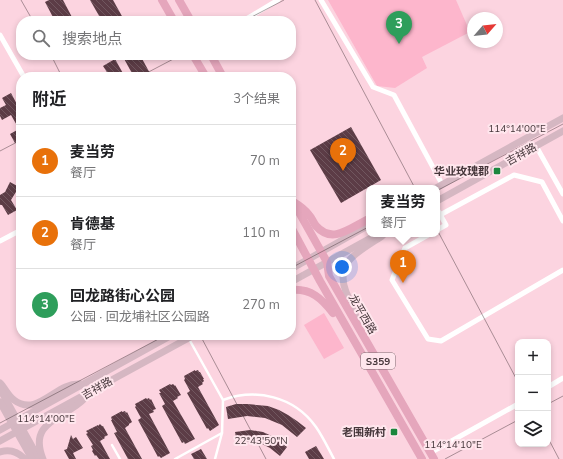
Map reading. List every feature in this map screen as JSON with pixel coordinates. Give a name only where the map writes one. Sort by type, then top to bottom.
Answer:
[{"type":"main road","points":[[162,0],[171,16]]},
{"type":"main road","points":[[179,0],[188,16]]},
{"type":"main road","points":[[196,60],[203,72]]},
{"type":"main road","points":[[215,60],[221,72]]},
{"type":"main road","name":"吉祥路","points":[[440,185],[563,118]]},
{"type":"main road","name":"吉祥路","points":[[440,199],[563,131]]},
{"type":"main road","points":[[296,203],[308,213],[315,225],[324,233],[336,234],[343,232],[366,220]]},
{"type":"main road","name":"龙平西路","points":[[296,207],[327,262],[329,276],[432,456]]},
{"type":"main road","points":[[296,266],[366,227]]},
{"type":"main road","name":"龙平西路","points":[[296,236],[422,459]]},
{"type":"main road","points":[[296,279],[373,237]]},
{"type":"main road","points":[[358,327],[355,312],[343,282],[343,271],[348,260],[354,254],[380,237]]},
{"type":"main road","points":[[296,289],[312,293],[325,303],[350,334]]},
{"type":"main road","name":"吉祥路","points":[[0,430],[163,340]]},
{"type":"main road","name":"吉祥路","points":[[0,441],[184,340]]},
{"type":"main road","points":[[0,383],[12,399],[26,405],[32,405],[40,402],[70,385],[82,384]]},
{"type":"main road","points":[[0,388],[15,422],[39,459]]},
{"type":"main road","points":[[44,459],[39,446],[39,438],[43,431],[49,423],[80,403],[86,394]]},
{"type":"main road","points":[[0,402],[15,422]]},
{"type":"main road","points":[[20,431],[32,459]]},
{"type":"main road","points":[[0,452],[12,451],[22,455],[25,459]]},
{"type":"street","points":[[251,16],[278,0]]},
{"type":"street","points":[[321,0],[373,87],[394,95],[439,185]]},
{"type":"street","points":[[0,35],[21,72]]},
{"type":"street","points":[[536,146],[563,194]]},
{"type":"street","points":[[440,228],[446,225],[440,215],[514,174],[542,182],[563,221]]},
{"type":"street","points":[[0,241],[16,233]]},
{"type":"street","points":[[425,237],[405,248],[392,280],[428,339],[441,341],[563,270]]},
{"type":"street","points":[[551,385],[563,378]]},
{"type":"street","points":[[432,456],[515,406]]},
{"type":"lane","points":[[193,340],[222,400],[222,433],[215,459]]},
{"type":"lane","points":[[222,400],[254,394],[273,397],[285,401],[306,415],[316,428],[334,459]]},
{"type":"lane","points":[[175,459],[222,433]]},
{"type":"lane","points":[[112,445],[120,459]]},
{"type":"shaded area","points":[[328,0],[456,0],[467,25],[467,34],[422,57],[427,68],[395,88],[377,86]]},
{"type":"shaded area","points":[[324,313],[344,348],[324,359],[304,325]]},
{"type":"building","points":[[49,0],[63,0],[71,16],[52,16],[45,2]]},
{"type":"building","points":[[90,0],[113,0],[122,16],[99,16]]},
{"type":"building","points":[[116,60],[122,72],[107,72],[103,66]]},
{"type":"building","points":[[125,60],[143,60],[149,72],[131,72]]},
{"type":"building","points":[[11,93],[16,102],[16,124],[11,115],[2,120],[0,116],[0,108],[6,105],[2,98]]},
{"type":"building","points":[[351,127],[381,180],[372,185],[366,185],[366,189],[341,203],[310,150]]},
{"type":"building","points":[[16,131],[16,142],[15,143],[10,134]]},
{"type":"building","points":[[10,182],[16,185],[16,192],[11,200],[16,211],[8,215],[2,205],[0,205],[0,195],[5,192]]},
{"type":"building","points":[[195,370],[200,372],[204,379],[203,384],[198,387],[219,425],[210,431],[208,428],[207,429],[187,393],[190,391],[184,380],[184,376]]},
{"type":"building","points":[[170,384],[175,385],[181,395],[173,401],[195,439],[185,444],[184,442],[182,443],[162,406],[165,404],[159,390]]},
{"type":"building","points":[[146,398],[151,399],[156,409],[153,410],[154,412],[149,414],[170,453],[161,458],[159,456],[158,457],[138,420],[141,418],[135,404]]},
{"type":"building","points":[[236,404],[268,406],[288,415],[306,428],[297,437],[282,425],[265,418],[247,416],[228,419],[226,407]]},
{"type":"building","points":[[122,411],[127,412],[132,422],[125,428],[142,459],[128,459],[114,433],[117,432],[111,417]]},
{"type":"building","points":[[100,424],[103,426],[108,435],[100,441],[110,459],[99,459],[96,455],[95,456],[91,446],[93,445],[86,434],[88,433],[86,431]]},
{"type":"building","points":[[250,430],[263,432],[276,438],[287,447],[280,456],[270,448],[260,443],[237,443],[235,432]]},
{"type":"building","points":[[71,435],[73,439],[76,437],[83,448],[73,453],[76,459],[69,459],[64,450],[67,449]]},
{"type":"building","points":[[316,446],[324,459],[309,459],[305,452]]},
{"type":"building","points":[[201,449],[207,459],[194,459],[191,454]]},
{"type":"place","name":"回龙路街心公园","points":[[399,44]]},
{"type":"place","name":"肯德基","points":[[343,171]]},
{"type":"place","name":"华业玫瑰郡","points":[[497,171]]},
{"type":"place","name":"麦当劳","points":[[403,283]]},
{"type":"place","name":"老围新村","points":[[394,432]]}]
